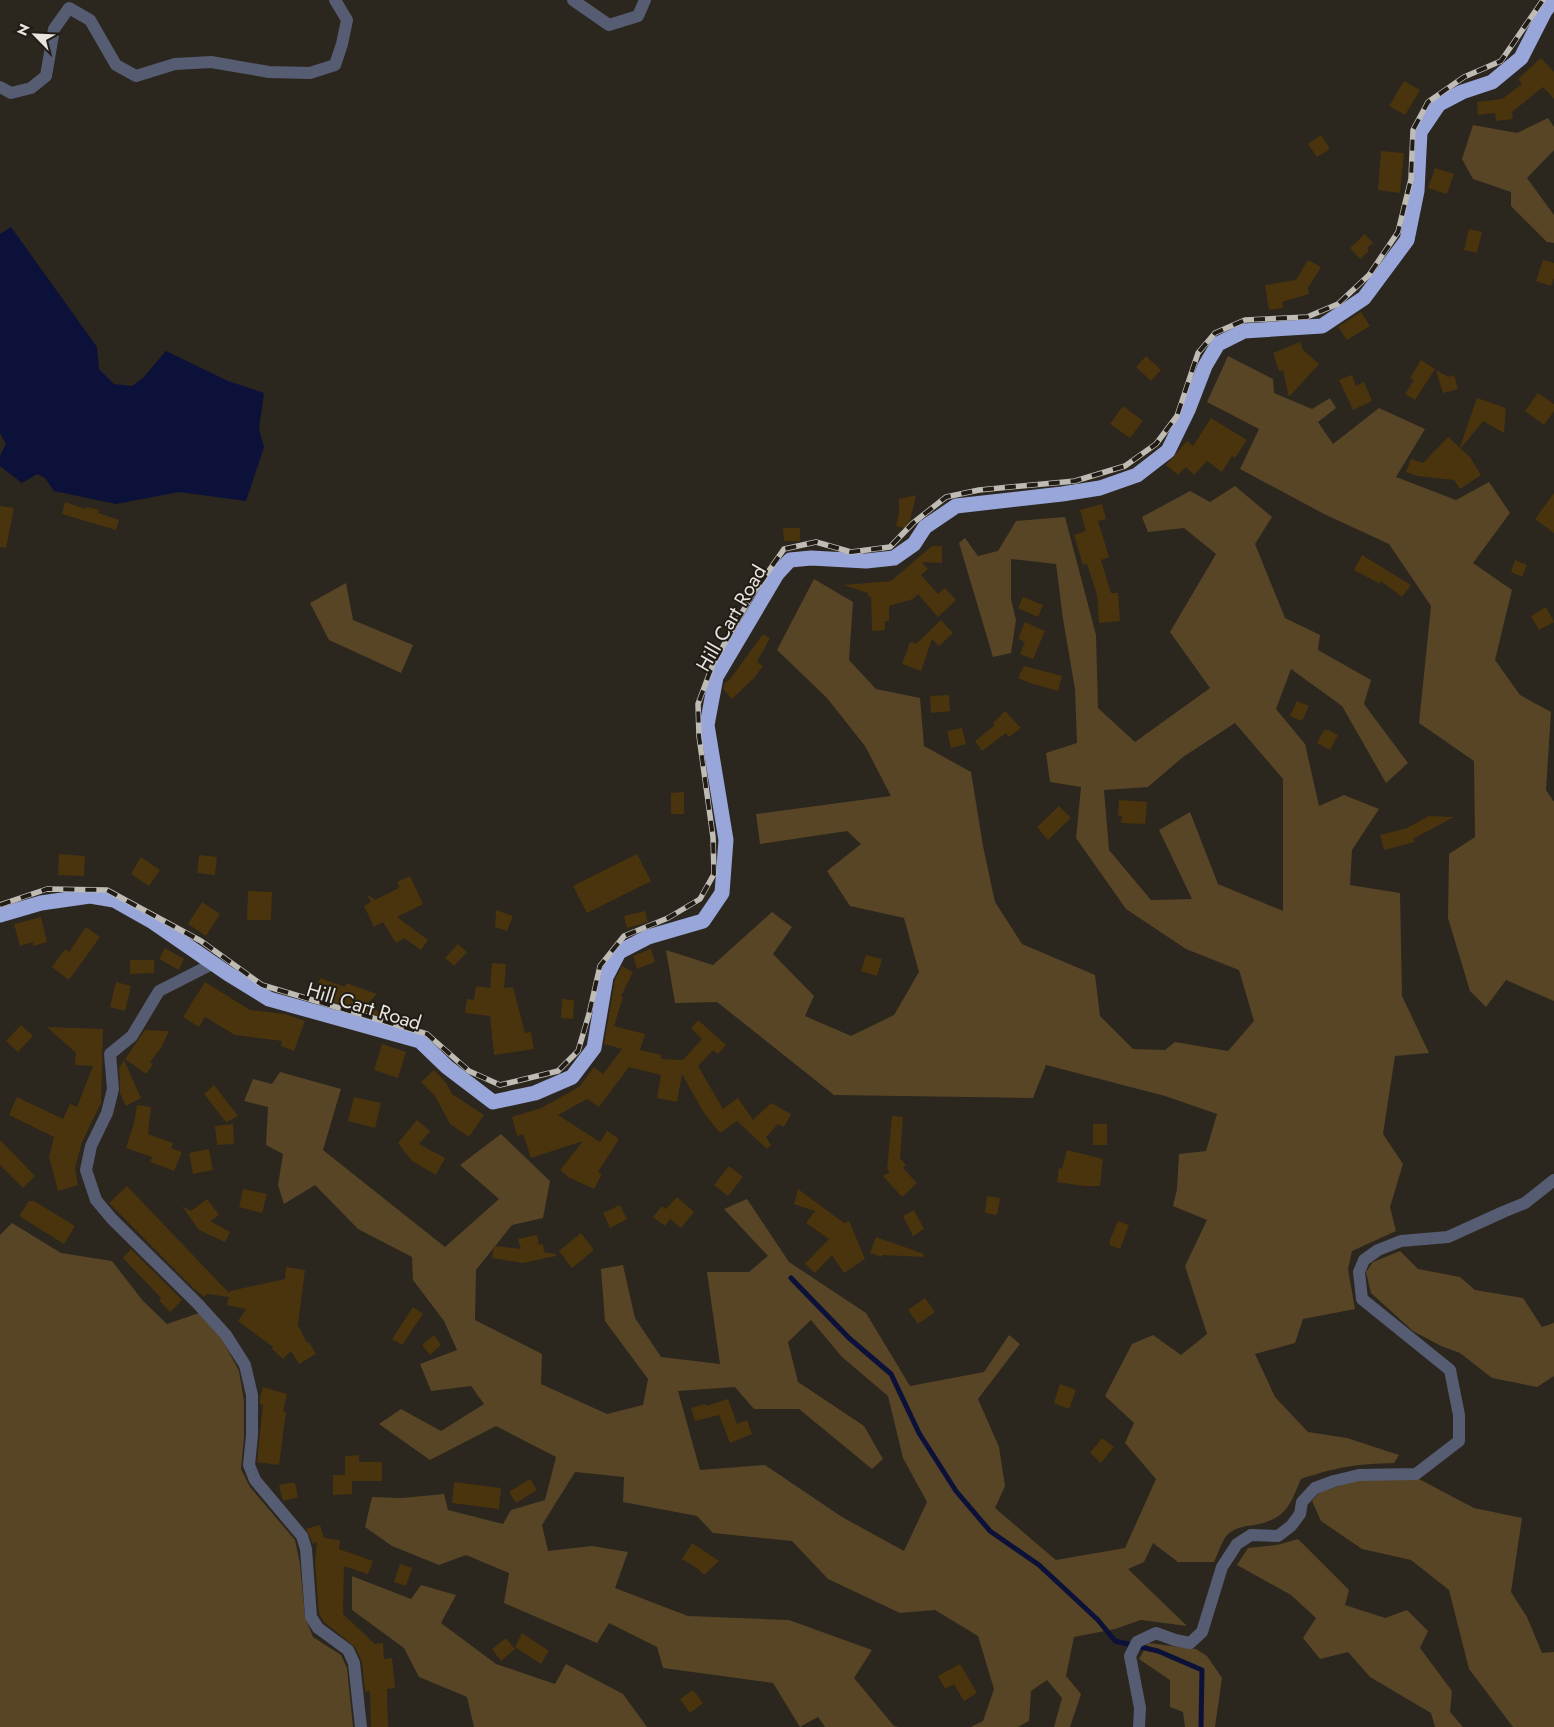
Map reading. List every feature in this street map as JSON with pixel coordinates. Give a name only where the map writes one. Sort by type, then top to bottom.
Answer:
[{"type":"highway","name":"Hill Cart Road","points":[[0,915],[41,903],[90,896],[114,900],[153,922],[269,999],[420,1041],[446,1067],[493,1102],[535,1093],[572,1077],[594,1048],[606,977],[619,952],[648,936],[703,922],[722,893],[726,840],[708,725],[709,715],[716,677],[777,574],[790,560],[811,558],[866,561],[894,558],[914,544],[926,527],[956,506],[1100,488],[1137,475],[1168,451],[1188,410],[1205,366],[1218,344],[1244,331],[1322,326],[1364,298],[1407,240],[1417,191],[1420,132],[1439,104],[1462,92],[1492,82],[1521,58],[1545,11],[1553,0]]},
{"type":"street","points":[[0,87],[11,93],[30,88],[46,76],[54,29],[69,8],[90,20],[116,64],[136,76],[175,64],[211,62],[269,72],[310,73],[335,65],[347,20],[335,0]]},
{"type":"street","points":[[573,0],[609,24],[638,16],[645,0]]},
{"type":"street","points":[[214,963],[158,991],[132,1036],[110,1054],[113,1089],[106,1113],[91,1146],[86,1170],[96,1200],[112,1219],[197,1303],[226,1335],[245,1365],[252,1395],[252,1435],[249,1465],[256,1480],[302,1536],[306,1549],[311,1617],[318,1628],[348,1650],[354,1663],[361,1727]]},
{"type":"street","points":[[1139,1727],[1140,1708],[1130,1656],[1137,1642],[1156,1633],[1190,1643],[1202,1632],[1222,1568],[1237,1544],[1251,1535],[1278,1536],[1291,1526],[1300,1514],[1302,1502],[1315,1488],[1359,1475],[1416,1474],[1459,1441],[1459,1415],[1450,1370],[1362,1299],[1359,1272],[1364,1260],[1378,1250],[1401,1241],[1448,1237],[1525,1203],[1554,1180]]},
{"type":"shaded area","points":[[1548,118],[1554,127],[1554,150],[1527,178],[1554,215],[1554,243],[1547,242],[1511,206],[1511,192],[1473,179],[1462,159],[1473,125],[1517,133]]},
{"type":"shaded area","points":[[11,227],[97,347],[99,369],[114,384],[132,386],[143,378],[166,351],[228,381],[264,393],[259,429],[264,447],[246,501],[179,492],[116,504],[54,491],[45,478],[37,474],[22,483],[0,466],[0,456],[6,444],[0,433],[0,234]]},
{"type":"shaded area","points":[[1228,356],[1273,379],[1274,393],[1312,409],[1330,398],[1336,408],[1318,422],[1333,444],[1379,408],[1425,429],[1396,477],[1456,500],[1489,482],[1510,513],[1473,563],[1512,590],[1495,660],[1520,695],[1551,712],[1546,790],[1554,802],[1554,1001],[1506,980],[1486,1007],[1470,991],[1448,918],[1449,854],[1475,837],[1474,761],[1419,723],[1431,606],[1389,544],[1324,514],[1240,469],[1259,429],[1207,402]]},
{"type":"shaded area","points":[[1235,486],[1272,517],[1255,544],[1285,618],[1320,635],[1318,650],[1371,680],[1364,704],[1408,763],[1386,783],[1342,706],[1291,669],[1276,709],[1305,744],[1319,806],[1344,795],[1379,809],[1352,850],[1350,885],[1400,893],[1402,996],[1429,1053],[1395,1056],[1383,1134],[1403,1164],[1390,1207],[1396,1231],[1352,1251],[1348,1269],[1355,1309],[1303,1319],[1295,1343],[1255,1354],[1275,1397],[1308,1432],[1347,1438],[1399,1455],[1394,1463],[1347,1467],[1301,1479],[1289,1504],[1280,1515],[1265,1522],[1240,1528],[1228,1534],[1214,1562],[1178,1562],[1153,1543],[1144,1562],[1128,1569],[1187,1626],[1141,1620],[1115,1629],[1074,1637],[1066,1676],[1081,1694],[1070,1727],[1054,1727],[1062,1698],[1047,1680],[1031,1691],[1029,1721],[1018,1727],[971,1727],[983,1721],[994,1689],[978,1636],[935,1610],[900,1613],[828,1579],[792,1541],[713,1533],[697,1516],[623,1502],[624,1477],[575,1472],[542,1525],[548,1551],[592,1546],[628,1552],[615,1588],[688,1616],[789,1620],[872,1650],[854,1678],[894,1726],[899,1727],[825,1727],[818,1717],[800,1727],[773,1683],[663,1668],[657,1647],[609,1623],[597,1643],[504,1603],[509,1573],[466,1555],[439,1565],[392,1546],[365,1527],[372,1497],[402,1498],[444,1494],[448,1510],[503,1524],[511,1510],[545,1500],[556,1457],[496,1426],[430,1460],[379,1424],[401,1409],[441,1431],[484,1404],[471,1386],[431,1391],[420,1364],[457,1350],[444,1321],[413,1280],[412,1257],[358,1229],[315,1185],[284,1204],[278,1185],[283,1154],[266,1145],[268,1107],[244,1101],[253,1079],[272,1084],[280,1072],[341,1089],[323,1150],[445,1247],[499,1199],[460,1165],[501,1134],[550,1181],[543,1218],[512,1225],[476,1270],[475,1320],[542,1354],[541,1384],[607,1414],[643,1405],[648,1379],[605,1321],[601,1269],[623,1265],[635,1318],[661,1357],[720,1364],[707,1272],[749,1272],[768,1256],[724,1209],[747,1199],[789,1262],[866,1313],[910,1386],[984,1372],[1009,1335],[1020,1344],[978,1399],[999,1447],[1005,1486],[995,1508],[1056,1560],[1125,1548],[1156,1479],[1125,1443],[1134,1423],[1105,1396],[1132,1344],[1153,1335],[1181,1355],[1207,1334],[1185,1266],[1207,1220],[1173,1206],[1177,1189],[1179,1154],[1206,1151],[1217,1114],[1165,1096],[1046,1065],[1033,1098],[834,1095],[717,1002],[675,1003],[666,950],[713,965],[772,912],[792,927],[773,954],[814,996],[805,1016],[851,1036],[894,1015],[919,972],[904,918],[850,906],[827,871],[861,844],[847,831],[760,844],[756,814],[891,796],[865,746],[827,698],[777,650],[814,579],[853,602],[849,660],[876,689],[920,698],[924,746],[971,772],[983,846],[995,902],[1022,944],[1095,975],[1100,1016],[1133,1049],[1165,1050],[1175,1042],[1228,1051],[1254,1021],[1239,970],[1186,949],[1126,909],[1076,838],[1081,787],[1050,782],[1046,753],[1077,743],[1075,689],[1056,564],[1011,559],[1011,599],[1016,620],[1011,653],[993,657],[959,543],[965,538],[978,556],[998,551],[1016,521],[1065,517],[1096,635],[1098,708],[1135,742],[1210,688],[1170,632],[1216,554],[1184,528],[1148,532],[1142,517],[1190,491],[1210,502]],"holes":[[[1235,723],[1283,779],[1283,911],[1218,884],[1190,812],[1159,830],[1192,899],[1151,900],[1109,850],[1104,790],[1148,787],[1183,757]],[[811,1320],[842,1357],[888,1396],[903,1458],[927,1502],[904,1551],[842,1517],[765,1465],[700,1470],[678,1391],[735,1387],[754,1409],[799,1409],[872,1469],[883,1459],[864,1426],[798,1382],[788,1342]]]},
{"type":"shaded area","points":[[346,583],[353,620],[413,645],[401,673],[329,640],[310,603]]},
{"type":"shaded area","points":[[12,1223],[61,1253],[112,1261],[143,1301],[167,1324],[199,1313],[222,1339],[239,1371],[244,1401],[244,1438],[241,1469],[250,1487],[295,1540],[300,1564],[305,1617],[313,1637],[341,1655],[347,1668],[353,1727],[0,1727],[0,1235]]},
{"type":"shaded area","points":[[1400,1251],[1418,1269],[1460,1277],[1475,1290],[1523,1298],[1542,1327],[1554,1323],[1554,1376],[1537,1387],[1492,1378],[1460,1353],[1441,1346],[1413,1331],[1371,1293],[1366,1272],[1373,1262]]},
{"type":"shaded area","points":[[1362,1479],[1419,1479],[1474,1508],[1522,1518],[1511,1592],[1527,1617],[1542,1653],[1554,1652],[1554,1727],[1513,1727],[1469,1669],[1449,1590],[1411,1560],[1362,1549],[1321,1521],[1312,1501],[1320,1492]]},
{"type":"shaded area","points":[[1298,1539],[1349,1590],[1345,1605],[1385,1618],[1407,1610],[1428,1631],[1420,1648],[1452,1691],[1450,1712],[1463,1727],[1435,1727],[1431,1713],[1370,1677],[1348,1652],[1320,1659],[1303,1638],[1316,1618],[1291,1595],[1237,1565],[1248,1548],[1277,1545]]},
{"type":"shaded area","points":[[352,1576],[411,1599],[421,1585],[456,1595],[441,1623],[496,1664],[555,1684],[566,1664],[623,1694],[647,1727],[474,1727],[467,1697],[419,1677],[404,1648],[352,1610]]},
{"type":"shaded area","points":[[1148,1643],[1196,1649],[1207,1656],[1222,1678],[1215,1727],[1185,1727],[1183,1712],[1170,1707],[1170,1680],[1139,1659]]},
{"type":"building","points":[[1541,58],[1554,72],[1554,99],[1543,87],[1512,112],[1513,119],[1496,121],[1495,113],[1478,115],[1477,102],[1502,99],[1522,84],[1518,79]]},
{"type":"building","points":[[1404,81],[1420,90],[1405,115],[1389,106]]},
{"type":"building","points":[[1321,135],[1330,149],[1317,157],[1308,144]]},
{"type":"building","points":[[1381,151],[1404,153],[1400,193],[1378,190]]},
{"type":"building","points":[[1435,168],[1454,174],[1447,194],[1428,188]]},
{"type":"building","points":[[1469,229],[1482,232],[1477,253],[1464,250]]},
{"type":"building","points":[[1365,234],[1373,243],[1367,248],[1369,251],[1360,259],[1350,248]]},
{"type":"building","points":[[1308,260],[1321,267],[1308,288],[1309,294],[1282,302],[1283,308],[1269,310],[1265,285],[1296,280]]},
{"type":"building","points":[[1543,260],[1554,263],[1554,278],[1551,286],[1536,281]]},
{"type":"building","points":[[1361,312],[1370,326],[1347,340],[1338,327]]},
{"type":"building","points":[[1300,342],[1303,350],[1319,364],[1289,397],[1283,370],[1279,371],[1273,353]]},
{"type":"building","points":[[1146,356],[1161,370],[1151,381],[1136,367]]},
{"type":"building","points":[[1421,360],[1435,369],[1415,400],[1405,394],[1414,380],[1410,378]]},
{"type":"building","points":[[1436,370],[1448,377],[1454,375],[1458,389],[1443,393]]},
{"type":"building","points":[[1352,375],[1356,386],[1364,382],[1372,401],[1353,410],[1339,380]]},
{"type":"building","points":[[1538,393],[1554,404],[1554,411],[1544,425],[1525,411]]},
{"type":"building","points":[[1477,398],[1506,408],[1504,433],[1483,421],[1461,448],[1460,447]]},
{"type":"building","points":[[1123,406],[1143,421],[1130,438],[1110,424]]},
{"type":"building","points":[[1211,418],[1247,440],[1235,458],[1232,456],[1222,472],[1207,461],[1194,475],[1186,467],[1178,475],[1166,465],[1187,441],[1193,446]]},
{"type":"building","points":[[1448,437],[1470,457],[1481,475],[1460,489],[1454,480],[1417,476],[1406,472],[1411,459],[1423,463]]},
{"type":"building","points":[[1554,493],[1554,533],[1535,519]]},
{"type":"building","points":[[916,495],[908,529],[896,526],[899,513],[899,499]]},
{"type":"building","points":[[65,502],[86,509],[87,507],[99,510],[98,513],[119,520],[116,530],[62,514]]},
{"type":"building","points":[[1102,504],[1106,519],[1098,521],[1109,557],[1101,560],[1111,593],[1118,593],[1120,621],[1099,623],[1097,595],[1087,564],[1083,565],[1074,535],[1086,531],[1080,510]]},
{"type":"building","points":[[0,506],[14,508],[6,548],[0,547]]},
{"type":"building","points":[[783,528],[800,528],[800,541],[784,541]]},
{"type":"building","points":[[932,546],[942,546],[942,563],[922,562],[928,569],[921,575],[938,594],[945,588],[956,600],[938,617],[918,594],[913,599],[889,606],[889,621],[885,621],[885,630],[872,631],[871,596],[868,597],[868,593],[843,585],[891,581]]},
{"type":"building","points":[[1362,555],[1411,585],[1402,597],[1381,581],[1380,584],[1354,570]]},
{"type":"building","points":[[1515,560],[1527,565],[1522,577],[1511,572]]},
{"type":"building","points":[[1023,597],[1043,605],[1038,617],[1018,608]]},
{"type":"building","points":[[1546,607],[1554,622],[1539,630],[1531,616]]},
{"type":"building","points":[[941,620],[953,633],[939,646],[932,639],[921,671],[902,664],[910,642],[916,644]]},
{"type":"building","points":[[1025,622],[1045,631],[1033,659],[1020,654],[1025,642],[1018,639]]},
{"type":"building","points":[[763,634],[770,638],[757,662],[763,666],[754,678],[732,699],[723,689],[724,684],[731,678]]},
{"type":"building","points":[[1024,666],[1062,676],[1058,691],[1018,678]]},
{"type":"building","points":[[949,695],[950,711],[931,713],[930,696]]},
{"type":"building","points":[[1297,701],[1309,706],[1302,721],[1290,716]]},
{"type":"building","points":[[1005,711],[1021,728],[1009,737],[1006,733],[982,751],[975,741],[995,725],[993,723]]},
{"type":"building","points":[[962,728],[966,744],[951,748],[947,731]]},
{"type":"building","points":[[1324,730],[1329,730],[1338,735],[1330,750],[1317,743]]},
{"type":"building","points":[[684,792],[684,814],[671,814],[671,793]]},
{"type":"building","points":[[1119,800],[1147,802],[1145,824],[1121,823],[1122,816],[1118,816]]},
{"type":"building","points":[[1059,806],[1071,818],[1048,840],[1037,827]]},
{"type":"building","points":[[1429,816],[1454,817],[1413,839],[1415,842],[1384,850],[1380,835],[1407,828]]},
{"type":"building","points":[[59,854],[85,856],[84,876],[58,875]]},
{"type":"building","points":[[637,854],[651,881],[587,913],[573,886]]},
{"type":"building","points":[[199,855],[217,857],[215,875],[197,873]]},
{"type":"building","points":[[141,857],[160,870],[149,886],[131,874]]},
{"type":"building","points":[[410,876],[423,904],[397,917],[428,940],[421,950],[404,938],[396,943],[383,922],[374,927],[364,906],[371,902],[367,894],[375,900],[399,888],[397,882]]},
{"type":"building","points":[[248,891],[272,892],[271,920],[247,920]]},
{"type":"building","points":[[202,902],[220,914],[206,936],[188,924]]},
{"type":"building","points":[[496,910],[513,916],[507,931],[495,927]]},
{"type":"building","points":[[645,911],[648,922],[627,928],[624,916]]},
{"type":"building","points":[[41,917],[47,942],[33,946],[33,942],[20,946],[14,924]]},
{"type":"building","points":[[86,927],[100,937],[69,980],[52,967],[65,949],[69,952]]},
{"type":"building","points":[[458,944],[467,952],[454,966],[445,958]]},
{"type":"building","points":[[165,948],[184,959],[179,970],[159,959]]},
{"type":"building","points":[[651,949],[655,962],[637,969],[633,956]]},
{"type":"building","points":[[866,955],[882,959],[877,976],[861,971]]},
{"type":"building","points":[[130,960],[154,960],[154,973],[130,974]]},
{"type":"building","points":[[492,963],[506,964],[504,988],[513,987],[525,1033],[531,1032],[534,1049],[494,1055],[490,1016],[465,1013],[467,999],[474,1000],[476,986],[490,988]]},
{"type":"building","points":[[622,966],[633,972],[621,996],[623,997],[614,1026],[645,1034],[640,1050],[662,1055],[661,1059],[683,1060],[702,1039],[691,1028],[698,1020],[726,1045],[718,1054],[713,1050],[698,1066],[723,1109],[738,1098],[753,1120],[771,1103],[791,1114],[784,1127],[778,1124],[766,1137],[771,1145],[767,1149],[737,1121],[720,1133],[704,1113],[682,1074],[677,1102],[657,1098],[661,1075],[629,1067],[599,1107],[587,1099],[558,1115],[600,1142],[607,1131],[619,1139],[598,1172],[602,1174],[594,1189],[568,1177],[560,1170],[583,1141],[531,1158],[523,1134],[517,1136],[512,1117],[541,1108],[579,1087],[594,1067],[603,1074],[622,1049],[604,1044],[615,980]]},
{"type":"building","points":[[320,978],[345,987],[346,983],[377,994],[369,1002],[384,1018],[314,996]]},
{"type":"building","points":[[116,982],[131,986],[125,1011],[110,1007]]},
{"type":"building","points":[[205,982],[250,1010],[285,1014],[305,1021],[294,1051],[281,1046],[282,1041],[235,1035],[205,1017],[199,1027],[183,1017]]},
{"type":"building","points":[[562,999],[574,1000],[573,1019],[561,1018]]},
{"type":"building","points":[[21,1025],[33,1036],[18,1052],[6,1041]]},
{"type":"building","points":[[47,1027],[103,1029],[101,1103],[82,1142],[75,1168],[78,1185],[58,1191],[49,1157],[54,1137],[9,1115],[17,1097],[63,1119],[70,1104],[77,1107],[93,1066],[75,1065],[76,1053]]},
{"type":"building","points":[[145,1030],[169,1031],[161,1048],[150,1062],[153,1064],[146,1074],[125,1059]]},
{"type":"building","points":[[382,1044],[406,1052],[398,1078],[374,1070]]},
{"type":"building","points":[[124,1060],[141,1098],[126,1106],[120,1093],[119,1068]]},
{"type":"building","points":[[434,1070],[447,1084],[452,1094],[484,1115],[469,1137],[450,1124],[435,1096],[421,1082]]},
{"type":"building","points":[[214,1085],[238,1116],[226,1122],[204,1094]]},
{"type":"building","points":[[354,1097],[381,1103],[375,1128],[348,1121]]},
{"type":"building","points":[[137,1105],[151,1107],[148,1134],[173,1143],[171,1148],[182,1152],[174,1171],[150,1162],[152,1157],[126,1148],[134,1123]]},
{"type":"building","points":[[892,1116],[903,1117],[900,1158],[906,1165],[903,1168],[917,1183],[902,1197],[883,1176],[890,1172],[887,1169]]},
{"type":"building","points":[[417,1120],[430,1131],[419,1144],[445,1158],[436,1175],[412,1161],[398,1143]]},
{"type":"building","points":[[233,1124],[234,1144],[217,1145],[215,1126]]},
{"type":"building","points":[[1093,1124],[1107,1124],[1107,1145],[1093,1145]]},
{"type":"building","points":[[0,1140],[35,1176],[23,1188],[0,1165]]},
{"type":"building","points":[[209,1149],[213,1170],[193,1174],[189,1153]]},
{"type":"building","points":[[1067,1150],[1103,1159],[1100,1186],[1057,1182],[1059,1168],[1062,1169]]},
{"type":"building","points":[[729,1166],[743,1177],[728,1196],[714,1185]]},
{"type":"building","points":[[127,1186],[229,1293],[230,1291],[285,1279],[286,1267],[305,1270],[298,1325],[307,1343],[309,1342],[316,1354],[299,1364],[291,1351],[283,1359],[272,1349],[273,1347],[238,1321],[246,1309],[227,1305],[229,1297],[207,1294],[204,1297],[193,1288],[109,1203]]},
{"type":"building","points":[[243,1189],[267,1194],[262,1213],[239,1207]]},
{"type":"building","points":[[798,1189],[844,1223],[849,1221],[865,1259],[844,1273],[832,1255],[815,1273],[805,1264],[829,1239],[806,1223],[815,1211],[794,1204]]},
{"type":"building","points":[[987,1196],[1000,1198],[997,1215],[985,1213]]},
{"type":"building","points":[[677,1197],[694,1212],[681,1228],[670,1219],[665,1226],[653,1217],[662,1206],[666,1209]]},
{"type":"building","points":[[207,1199],[219,1215],[210,1221],[230,1232],[225,1242],[199,1230],[182,1206],[191,1211]]},
{"type":"building","points":[[29,1201],[34,1201],[75,1226],[64,1244],[19,1216]]},
{"type":"building","points":[[620,1205],[627,1219],[610,1228],[603,1213]]},
{"type":"building","points":[[914,1210],[924,1229],[913,1236],[903,1216]]},
{"type":"building","points":[[1118,1221],[1129,1225],[1120,1249],[1110,1245],[1110,1240]]},
{"type":"building","points":[[581,1233],[594,1250],[572,1268],[559,1251]]},
{"type":"building","points":[[537,1235],[539,1245],[543,1244],[544,1252],[556,1254],[556,1256],[523,1263],[492,1258],[494,1246],[521,1249],[518,1239]]},
{"type":"building","points":[[876,1237],[924,1254],[923,1257],[882,1255],[882,1257],[870,1253]]},
{"type":"building","points":[[131,1249],[182,1300],[170,1312],[159,1300],[161,1298],[123,1258]]},
{"type":"building","points":[[925,1298],[935,1312],[918,1324],[908,1310]]},
{"type":"building","points":[[413,1307],[423,1314],[402,1345],[392,1339]]},
{"type":"building","points":[[434,1335],[441,1345],[430,1355],[422,1345]]},
{"type":"building","points":[[1060,1384],[1076,1390],[1069,1409],[1054,1403]]},
{"type":"building","points":[[263,1387],[287,1394],[283,1411],[286,1412],[279,1465],[257,1462],[263,1405],[260,1404],[260,1398]]},
{"type":"building","points":[[728,1399],[737,1424],[747,1420],[752,1434],[730,1443],[719,1415],[695,1421],[691,1408],[705,1404],[706,1406]]},
{"type":"building","points":[[1102,1438],[1114,1447],[1101,1463],[1090,1453]]},
{"type":"building","points":[[359,1455],[359,1462],[382,1462],[382,1481],[352,1481],[352,1494],[333,1495],[333,1475],[345,1475],[345,1456]]},
{"type":"building","points":[[530,1479],[537,1490],[516,1503],[509,1492]]},
{"type":"building","points":[[454,1482],[501,1488],[499,1509],[452,1503]]},
{"type":"building","points":[[295,1483],[298,1497],[283,1501],[279,1485]]},
{"type":"building","points":[[320,1525],[324,1538],[340,1540],[339,1549],[373,1561],[368,1574],[344,1566],[343,1614],[375,1644],[383,1643],[384,1659],[392,1658],[395,1688],[387,1689],[388,1727],[371,1727],[370,1691],[365,1692],[362,1662],[355,1647],[324,1622],[319,1614],[315,1561],[317,1542],[313,1544],[306,1529]]},
{"type":"building","points":[[692,1543],[719,1561],[704,1575],[682,1559]]},
{"type":"building","points":[[400,1564],[412,1568],[406,1586],[394,1582]]},
{"type":"building","points":[[522,1633],[549,1651],[541,1664],[515,1647]]},
{"type":"building","points":[[506,1638],[515,1649],[501,1661],[492,1649]]},
{"type":"building","points":[[960,1664],[977,1693],[964,1701],[954,1684],[945,1689],[938,1676]]},
{"type":"building","points":[[693,1690],[703,1703],[690,1713],[680,1699]]},
{"type":"waterway","points":[[791,1278],[849,1338],[891,1374],[919,1433],[956,1491],[990,1531],[1039,1565],[1098,1620],[1115,1641],[1158,1651],[1202,1670],[1201,1727]]},
{"type":"railway","points":[[0,905],[47,889],[107,890],[201,941],[262,985],[427,1034],[469,1071],[500,1085],[558,1071],[578,1051],[600,966],[624,936],[668,918],[700,899],[714,874],[713,837],[699,736],[698,704],[713,664],[752,595],[784,549],[816,542],[851,552],[890,547],[913,523],[946,497],[979,490],[1075,481],[1125,466],[1156,444],[1177,416],[1198,353],[1215,333],[1245,320],[1307,317],[1338,304],[1369,275],[1398,232],[1411,179],[1413,130],[1428,102],[1464,77],[1501,61],[1543,0]]}]
